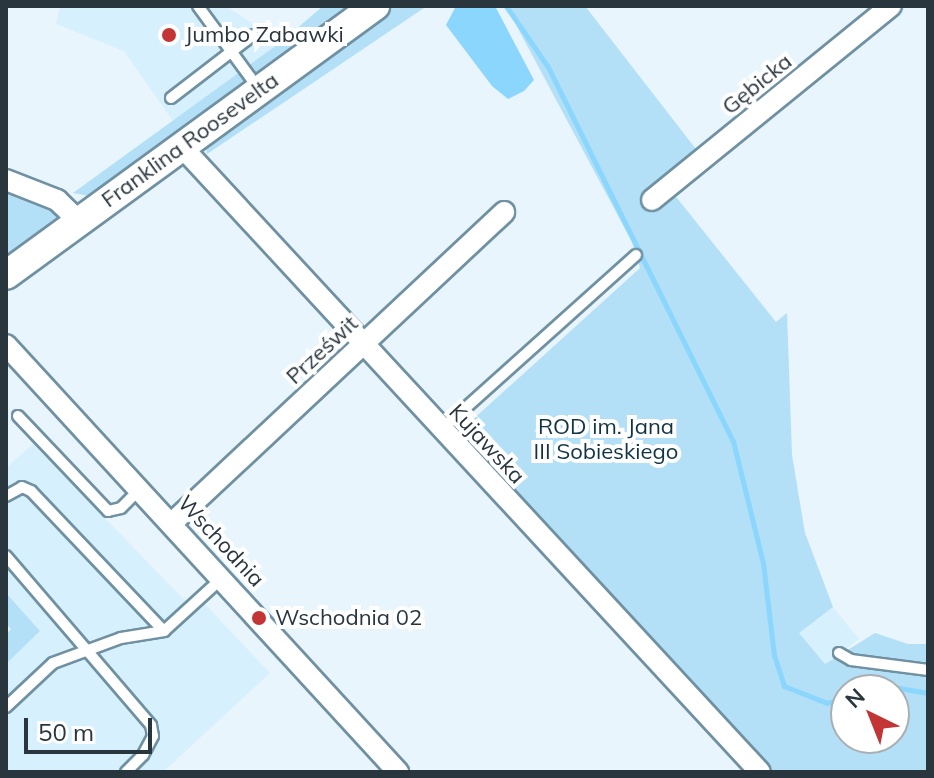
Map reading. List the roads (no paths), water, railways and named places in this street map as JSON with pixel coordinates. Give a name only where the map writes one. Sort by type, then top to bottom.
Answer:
[{"type":"street","name":"Franklina Roosevelta","points":[[6,275],[375,6]]},
{"type":"street","name":"Gębicka","points":[[652,200],[891,6]]},
{"type":"street","name":"Kujawska","points":[[182,147],[760,772]]},
{"type":"street","points":[[6,180],[57,200],[79,221]]},
{"type":"street","name":"Prześwit","points":[[172,523],[504,212]]},
{"type":"street","name":"Wschodnia","points":[[6,345],[398,772]]},
{"type":"lane","points":[[198,6],[259,90]]},
{"type":"lane","points":[[171,98],[253,35]]},
{"type":"lane","points":[[441,430],[636,255]]},
{"type":"lane","points":[[18,416],[108,511],[121,508],[139,490]]},
{"type":"lane","points":[[6,496],[22,487],[31,491],[164,631]]},
{"type":"lane","points":[[6,556],[151,725],[153,736],[143,755],[126,772]]},
{"type":"lane","points":[[6,707],[53,663],[121,638],[164,631],[222,578]]},
{"type":"lane","points":[[839,653],[851,660],[928,670]]},
{"type":"waterway","points":[[506,6],[548,67],[733,441],[763,563],[774,655],[784,686],[830,702]]},
{"type":"waterway","points":[[910,690],[928,693]]},
{"type":"place","name":"Jumbo Zabawki","points":[[169,35]]},
{"type":"place","name":"Wschodnia 02","points":[[259,618]]},
{"type":"park label","name":"ROD im. Jana III Sobieskiego","points":[[606,438]]}]
